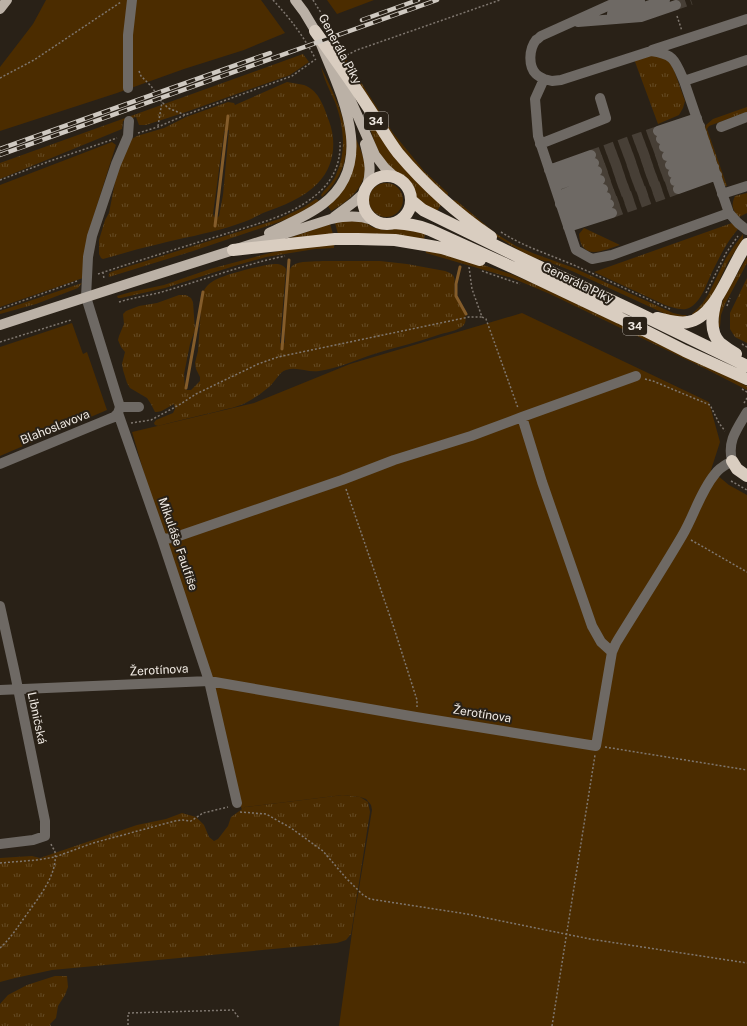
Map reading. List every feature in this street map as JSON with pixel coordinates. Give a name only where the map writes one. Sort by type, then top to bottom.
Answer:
[{"type":"highway","name":"34","points":[[315,31],[397,151],[416,173],[432,190],[524,266]]},
{"type":"highway","points":[[365,189],[373,180],[380,177],[394,177]]},
{"type":"highway","name":"34","points":[[394,177],[407,186],[411,200]]},
{"type":"highway","name":"34","points":[[365,189],[362,201],[368,215],[379,223],[394,223]]},
{"type":"highway","points":[[394,223],[401,220],[406,215],[410,208],[411,200]]},
{"type":"highway","name":"Generála Píky","points":[[411,200],[423,210],[524,266],[744,384]]},
{"type":"highway","name":"Generála Píky","points":[[394,223],[421,227],[524,266],[638,313],[747,366]]},
{"type":"highway","points":[[233,250],[336,240],[395,240],[442,248],[524,266]]},
{"type":"highway","points":[[638,313],[686,323],[700,317],[709,309],[711,296],[747,244]]},
{"type":"highway","points":[[711,296],[713,332],[716,338],[721,344],[747,362]]},
{"type":"highway","points":[[732,462],[737,469],[747,476]]},
{"type":"main road","points":[[0,9],[7,0]]},
{"type":"main road","name":"Generála Píky","points":[[295,0],[333,62],[375,154],[385,168],[394,177]]},
{"type":"main road","points":[[233,250],[307,215],[324,204],[336,192],[349,168],[352,156],[352,145],[347,115],[340,92],[315,31]]},
{"type":"main road","name":"Generála Píky","points":[[356,113],[370,164],[370,176],[365,189]]},
{"type":"main road","points":[[331,219],[347,208],[365,189]]},
{"type":"main road","points":[[0,325],[331,219],[357,216],[373,220]]},
{"type":"street","points":[[128,88],[128,35],[132,0]]},
{"type":"street","points":[[621,0],[541,36],[536,41],[530,57],[531,67],[535,74],[544,80],[561,80],[747,19]]},
{"type":"street","points":[[581,22],[640,0]]},
{"type":"street","points":[[596,17],[635,10],[665,0]]},
{"type":"street","points":[[565,25],[581,22],[641,17],[675,6]]},
{"type":"street","points":[[651,51],[661,52],[670,56],[676,62],[707,146],[729,213],[746,229]]},
{"type":"street","points":[[684,81],[747,60]]},
{"type":"street","points":[[544,80],[535,99],[538,136],[576,250],[592,259],[612,255],[729,213]]},
{"type":"street","points":[[540,144],[606,118],[600,98]]},
{"type":"street","points":[[721,127],[747,117]]},
{"type":"street","name":"Mikuláše Faulfiše","points":[[129,121],[128,136],[116,164],[92,236],[88,257],[86,297],[119,410],[209,681],[234,805]]},
{"type":"street","points":[[668,160],[707,146]]},
{"type":"street","points":[[668,160],[707,146]]},
{"type":"street","points":[[668,160],[707,146]]},
{"type":"street","points":[[668,160],[707,146]]},
{"type":"street","points":[[559,199],[602,184]]},
{"type":"street","points":[[559,199],[602,184]]},
{"type":"street","points":[[559,199],[602,184]]},
{"type":"street","points":[[559,199],[602,184]]},
{"type":"street","points":[[722,194],[747,186]]},
{"type":"street","points":[[162,539],[173,538],[342,480],[394,460],[471,436],[636,376]]},
{"type":"street","points":[[119,410],[139,407]]},
{"type":"street","name":"Blahoslavova","points":[[0,464],[104,422],[114,417],[119,410]]},
{"type":"street","points":[[522,417],[542,482],[592,626],[601,642],[612,652]]},
{"type":"street","points":[[596,746],[612,652],[616,642],[683,536],[704,490],[714,475],[724,465],[732,462],[730,448],[734,436],[744,417]]},
{"type":"street","name":"Libničská","points":[[0,606],[45,821],[45,836]]},
{"type":"street","name":"Žerotínova","points":[[0,690],[209,681],[416,717],[596,746]]},
{"type":"street","points":[[0,844],[33,840],[45,836]]},
{"type":"path","points":[[0,78],[34,60],[124,0]]},
{"type":"path","points":[[0,180],[50,160],[113,138],[128,136],[158,127],[185,115],[292,76],[316,59],[296,26],[273,0]]},
{"type":"path","points":[[313,0],[342,49]]},
{"type":"path","points":[[347,55],[500,0]]},
{"type":"path","points":[[675,6],[685,39]]},
{"type":"path","points":[[139,70],[141,76],[168,108],[185,115]]},
{"type":"path","points":[[158,127],[162,102]]},
{"type":"path","points":[[0,309],[103,272],[272,219],[305,203],[317,195],[334,175],[338,162],[340,137]]},
{"type":"path","points":[[711,296],[726,253],[740,232],[746,229]]},
{"type":"path","points":[[500,232],[528,247],[575,266],[643,298],[675,311]]},
{"type":"path","points":[[119,302],[156,293],[224,271],[292,255]]},
{"type":"path","points":[[475,269],[469,267],[472,289],[482,317],[486,319],[522,417]]},
{"type":"path","points":[[482,271],[526,286]]},
{"type":"path","points":[[103,272],[104,279]]},
{"type":"path","points":[[725,311],[732,295]]},
{"type":"path","points":[[140,421],[151,420],[196,394],[258,364],[278,357],[468,317],[482,317]]},
{"type":"path","points":[[0,342],[71,320]]},
{"type":"path","points":[[741,344],[747,347]]},
{"type":"path","points":[[653,381],[710,405],[718,423],[726,432],[734,436]]},
{"type":"path","points":[[744,384],[747,392]]},
{"type":"path","points":[[342,480],[398,640],[417,700],[416,717]]},
{"type":"path","points":[[731,481],[747,490]]},
{"type":"path","points":[[683,536],[747,572]]},
{"type":"path","points":[[552,1026],[596,746],[747,770]]},
{"type":"path","points":[[0,863],[55,857],[93,843],[175,821],[191,821],[203,814],[234,805]]},
{"type":"path","points":[[234,805],[232,810],[235,812],[266,814],[291,828],[323,851],[346,878],[363,895],[370,899],[467,914],[567,934],[747,963]]},
{"type":"path","points":[[0,948],[10,939],[43,892],[52,872],[55,850],[45,836]]},
{"type":"path","points":[[128,1025],[128,1013],[233,1010],[239,1018]]},
{"type":"green space","points":[[46,0],[261,0],[285,33],[244,50],[0,131],[0,67],[33,24]]},
{"type":"green space","points":[[327,0],[374,0],[337,14]]},
{"type":"green space","points":[[341,53],[347,60],[393,133],[425,172],[448,193],[447,198],[397,144],[349,69]]},
{"type":"green space","points":[[303,54],[309,62],[290,75],[146,125],[139,125],[136,117],[123,121],[122,129],[0,179],[0,163]]},
{"type":"green space","points":[[659,54],[671,63],[685,101],[679,115],[658,124],[634,59]]},
{"type":"green space","points":[[321,67],[342,117],[346,134],[346,150],[343,166],[335,181],[322,197],[321,195],[337,173],[342,155],[343,137],[338,110]]},
{"type":"green space","points":[[287,82],[304,85],[314,91],[321,100],[333,137],[331,162],[328,170],[318,183],[306,193],[292,201],[249,220],[212,232],[145,247],[103,259],[101,258],[99,254],[99,240],[105,220],[109,213],[116,177],[130,140],[228,102],[234,103],[235,105]],"holes":[[[229,130],[223,195],[219,216],[217,218],[214,217],[213,214],[224,131]]]},
{"type":"green space","points":[[747,107],[747,112],[709,126],[707,129],[727,186],[725,186],[705,128],[706,125],[713,119]]},
{"type":"green space","points":[[364,112],[389,149],[441,205],[437,211],[422,204],[416,197],[407,180],[394,171],[381,157]]},
{"type":"green space","points":[[356,139],[364,161],[365,169],[362,182],[354,194],[343,204],[331,211],[328,206],[342,191],[350,176],[353,167]]},
{"type":"green space","points":[[112,142],[116,145],[89,231],[83,278],[0,307],[0,185]]},
{"type":"green space","points":[[386,183],[398,188],[403,200],[398,212],[386,217],[374,212],[369,200],[374,188]]},
{"type":"green space","points":[[747,193],[747,213],[739,217],[733,207],[735,196]]},
{"type":"green space","points":[[316,199],[319,201],[295,216],[282,221],[109,277],[110,272],[279,219],[304,207]]},
{"type":"green space","points":[[454,200],[495,233],[516,246],[574,268],[673,313],[686,315],[687,318],[672,317],[572,271],[529,256],[494,235],[451,201]]},
{"type":"green space","points":[[345,221],[365,222],[372,227],[385,230],[404,228],[425,233],[424,240],[338,234],[335,223]]},
{"type":"green space","points":[[732,223],[738,229],[729,240],[699,299],[695,304],[686,309],[678,309],[665,305],[594,272]]},
{"type":"green space","points":[[330,224],[333,234],[289,238]]},
{"type":"green space","points":[[584,228],[620,245],[601,251],[589,251],[584,248],[581,243],[579,234]]},
{"type":"green space","points":[[743,234],[743,239],[728,262],[712,296],[706,304],[692,316],[692,314],[702,304],[708,295],[726,258]]},
{"type":"green space","points":[[334,244],[334,248],[315,249],[266,257],[165,288],[121,298],[118,298],[117,296],[164,285],[210,269],[270,253],[295,248]]},
{"type":"green space","points":[[426,250],[511,274],[553,292],[747,386],[747,390],[550,294],[512,278],[426,253]]},
{"type":"green space","points":[[747,257],[747,263],[725,304],[721,315],[720,327],[718,328],[719,312],[724,297]]},
{"type":"green space","points":[[323,261],[380,261],[407,264],[450,273],[453,275],[455,281],[454,289],[457,301],[466,319],[465,323],[461,327],[454,330],[333,368],[319,371],[294,369],[286,370],[281,373],[264,391],[241,405],[158,426],[155,425],[154,423],[156,420],[173,413],[175,409],[174,404],[162,411],[155,412],[147,398],[130,388],[127,383],[122,364],[125,352],[118,340],[124,324],[123,314],[126,311],[139,306],[157,303],[179,295],[186,295],[191,298],[193,302],[195,330],[190,344],[184,374],[185,389],[191,390],[200,381],[195,363],[198,351],[202,294],[208,285],[214,280],[248,269],[273,264],[284,266],[286,269],[280,340],[280,343],[283,344],[285,342],[286,290],[289,271],[295,264]]},
{"type":"green space","points":[[747,278],[747,343],[735,337],[730,329],[730,313]]},
{"type":"green space","points":[[82,283],[78,288],[36,304],[0,314],[0,311]]},
{"type":"green space","points":[[522,313],[709,402],[720,442],[711,470],[729,485],[747,495],[747,1026],[339,1026],[354,918],[372,810],[371,805],[366,799],[343,795],[245,807],[242,810],[132,432],[254,403],[350,364]]},
{"type":"green space","points":[[72,323],[83,354],[87,352],[107,410],[0,456],[0,347]]},
{"type":"green space","points":[[343,795],[360,797],[368,802],[370,812],[351,934],[346,940],[337,943],[52,970],[0,982],[0,858],[32,856],[40,858],[137,825],[166,819],[182,813],[196,817],[204,825],[209,837],[214,841],[218,839],[228,826],[231,817],[245,807]]},
{"type":"green space","points":[[55,976],[67,976],[68,987],[58,1006],[56,1018],[50,1024],[51,1026],[0,1026],[0,1004],[8,995],[27,985]]},
{"type":"waterway","points":[[215,226],[228,116]]},
{"type":"waterway","points":[[282,349],[289,260]]},
{"type":"waterway","points":[[460,267],[456,284],[456,296],[466,314]]},
{"type":"waterway","points":[[186,388],[203,292]]},
{"type":"tunnel","points":[[676,5],[691,0]]},
{"type":"tunnel","points":[[591,155],[658,131]]},
{"type":"tunnel","points":[[594,163],[661,139]]},
{"type":"tunnel","points":[[597,171],[664,147]]},
{"type":"tunnel","points":[[600,180],[667,156]]},
{"type":"tunnel","points":[[603,189],[670,165]]},
{"type":"tunnel","points":[[606,197],[673,173]]},
{"type":"tunnel","points":[[609,204],[675,181]]},
{"type":"tunnel","points":[[612,213],[678,189]]},
{"type":"railway","points":[[362,20],[418,0]]},
{"type":"railway","points":[[0,155],[437,0]]},
{"type":"railway","points":[[0,149],[270,53]]}]
